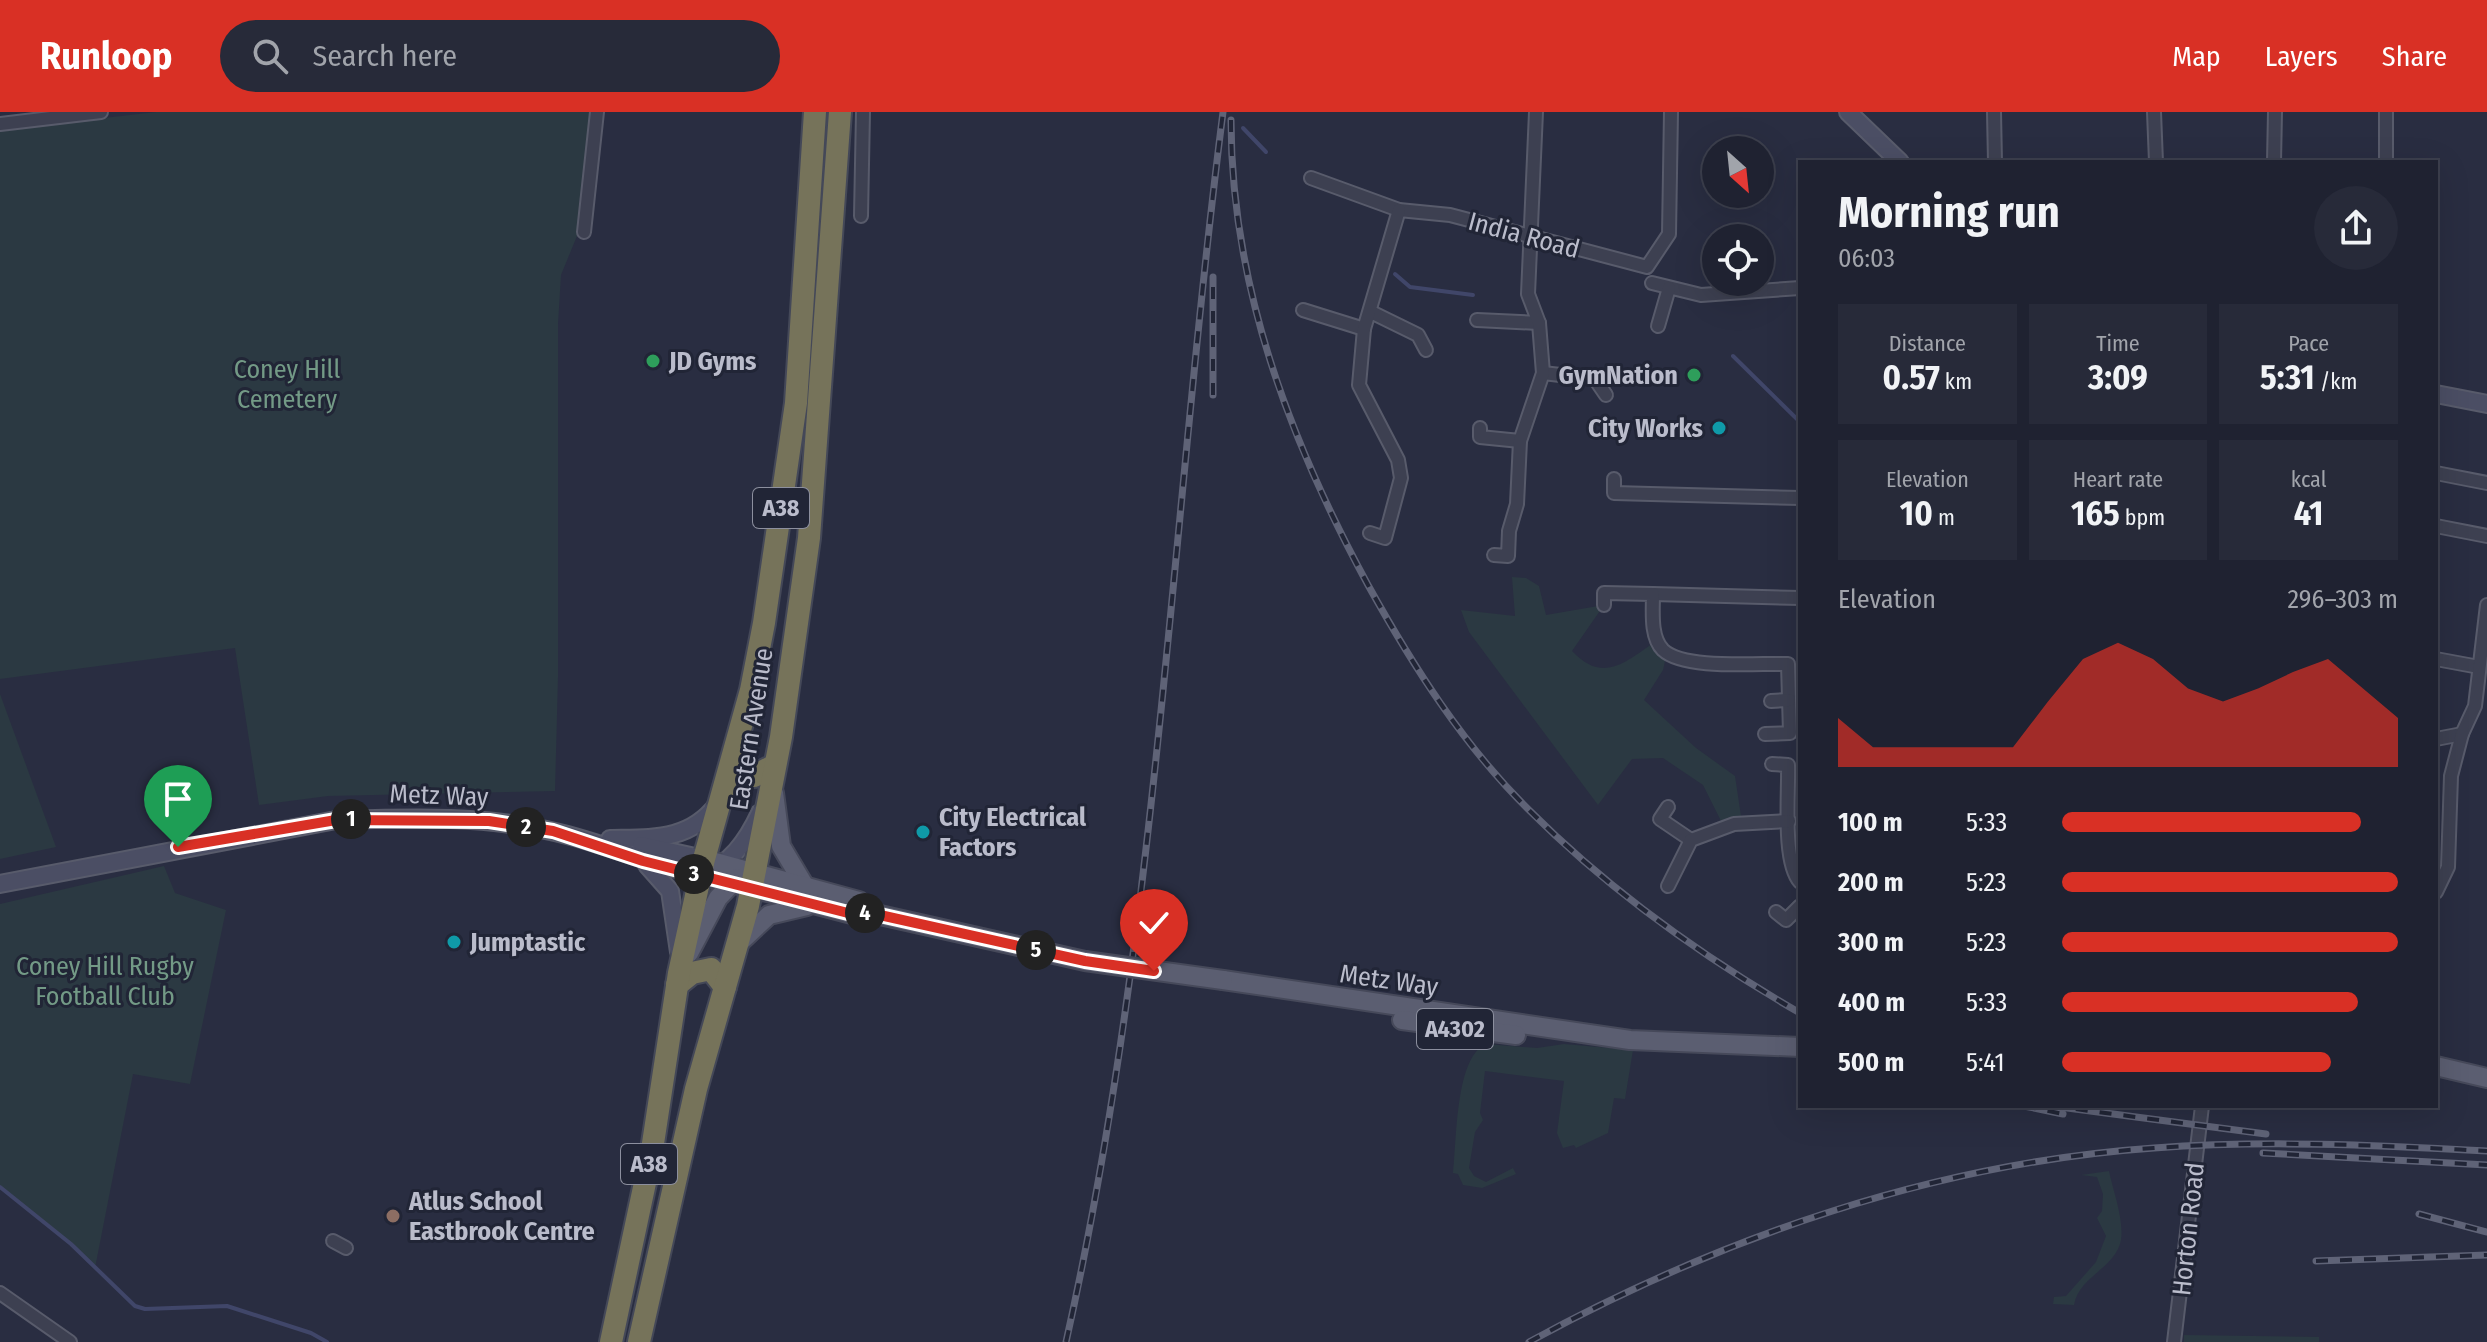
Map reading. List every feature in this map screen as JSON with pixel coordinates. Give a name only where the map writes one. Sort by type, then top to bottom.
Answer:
[{"type":"highway","name":"Eastern Avenue","points":[[611,1342],[652,1150],[678,979],[710,866],[764,623],[796,403],[815,112]]},
{"type":"highway","name":"Eastern Avenue","points":[[639,1342],[696,1089],[737,946],[745,881],[774,772],[809,538],[840,112]]},
{"type":"highway","points":[[732,766],[754,776],[774,772]]},
{"type":"highway","points":[[678,979],[711,969],[725,987]]},
{"type":"main road","points":[[774,772],[781,846],[803,883]]},
{"type":"main road","name":"Metz Way","points":[[710,866],[745,881],[852,914],[871,913],[1085,961],[1630,1040],[1798,1047]]},
{"type":"main road","name":"Metz Way","points":[[710,866],[745,881],[803,883],[859,901],[871,913]]},
{"type":"main road","points":[[678,979],[745,881]]},
{"type":"main road","points":[[737,946],[750,929],[769,915],[818,905]]},
{"type":"main road","points":[[2438,1066],[2487,1078]]},
{"type":"street","points":[[0,124],[101,112]]},
{"type":"street","points":[[584,232],[597,112]]},
{"type":"street","points":[[861,216],[863,112]]},
{"type":"street","points":[[1494,555],[1508,556],[1509,531],[1517,504],[1520,441],[1543,373],[1539,323],[1528,294],[1536,112]]},
{"type":"street","name":"India Road","points":[[1311,178],[1399,210],[1450,215],[1647,267],[1669,234],[1671,112]]},
{"type":"street","points":[[1848,112],[1898,160]]},
{"type":"street","points":[[1994,112],[1995,160]]},
{"type":"street","points":[[2154,112],[2156,160]]},
{"type":"street","points":[[2274,160],[2275,112]]},
{"type":"street","points":[[2386,112],[2386,160]]},
{"type":"street","points":[[1370,533],[1391,540],[1401,478],[1398,460],[1359,385],[1364,329],[1399,210]]},
{"type":"street","points":[[1652,283],[1701,295],[1724,296],[1798,288]]},
{"type":"street","points":[[1658,326],[1669,288]]},
{"type":"street","points":[[1303,310],[1364,329]]},
{"type":"street","points":[[1371,312],[1418,335],[1426,350]]},
{"type":"street","points":[[1477,320],[1539,323]]},
{"type":"street","points":[[1543,373],[1595,379],[1606,395]]},
{"type":"street","points":[[2438,394],[2487,404]]},
{"type":"street","points":[[1480,428],[1480,437],[1520,441]]},
{"type":"street","points":[[2438,473],[2487,483]]},
{"type":"street","points":[[1614,479],[1614,493],[1798,498]]},
{"type":"street","points":[[2438,526],[2487,536]]},
{"type":"street","points":[[1604,605],[1604,593],[1798,598]]},
{"type":"street","points":[[1653,594],[1653,630],[1662,649],[1684,661],[1788,664],[1790,733],[1765,734]]},
{"type":"street","points":[[2438,888],[2448,867],[2443,814],[2462,734],[2475,706],[2487,605]]},
{"type":"street","points":[[2438,659],[2479,667]]},
{"type":"street","points":[[1771,701],[1789,700]]},
{"type":"street","points":[[2438,739],[2462,734]]},
{"type":"street","points":[[1772,764],[1788,765],[1790,852],[1798,880]]},
{"type":"street","points":[[710,866],[753,829],[774,772]]},
{"type":"street","points":[[610,839],[666,837],[687,832],[709,816],[724,794]]},
{"type":"street","points":[[1668,807],[1660,819],[1691,840]]},
{"type":"street","name":"Metz Way","points":[[0,884],[336,820],[489,821],[592,841],[643,861],[710,866]]},
{"type":"street","points":[[1668,886],[1691,840],[1734,824],[1789,821]]},
{"type":"street","name":"Metz Way","points":[[592,841],[610,839],[710,866]]},
{"type":"street","points":[[643,861],[664,880],[673,900],[678,979]]},
{"type":"street","points":[[1776,912],[1786,920],[1798,908]]},
{"type":"street","name":"Horton Road","points":[[2174,1342],[2202,1111]]},
{"type":"street","points":[[333,1241],[346,1248]]},
{"type":"street","points":[[0,1293],[70,1342]]},
{"type":"green space","name":"Coney Hill Cemetery","points":[[156,112],[591,112],[577,236],[561,275],[558,324],[555,791],[328,796],[259,805],[235,648],[0,679],[0,130]]},
{"type":"green space","points":[[1512,577],[1526,578],[1539,586],[1546,615],[1604,605],[1572,651],[1594,667],[1605,668],[1625,662],[1658,640],[1667,652],[1663,670],[1644,700],[1696,748],[1735,776],[1742,823],[1724,827],[1703,785],[1663,758],[1632,759],[1598,805],[1469,632],[1461,610],[1515,616]]},
{"type":"green space","points":[[0,694],[56,847],[0,859]]},
{"type":"green space","name":"Coney Hill Rugby Football Club","points":[[164,866],[175,893],[226,910],[190,1084],[133,1074],[95,1268],[71,1244],[0,1187],[0,904]]},
{"type":"green space","points":[[1486,1044],[1537,1048],[1564,1044],[1633,1050],[1625,1099],[1614,1098],[1608,1133],[1576,1148],[1574,1145],[1563,1148],[1557,1133],[1564,1081],[1485,1071],[1480,1113],[1483,1120],[1475,1132],[1469,1168],[1474,1176],[1486,1182],[1513,1168],[1516,1174],[1482,1188],[1463,1185],[1458,1174],[1453,1173],[1459,1101],[1468,1065]]},
{"type":"green space","points":[[2109,1171],[2121,1223],[2118,1250],[2083,1287],[2074,1305],[2053,1304],[2054,1297],[2066,1296],[2096,1262],[2106,1236],[2097,1218],[2102,1211],[2103,1194],[2097,1177],[2081,1175]]},
{"type":"green space","points":[[2184,1335],[2319,1337],[2319,1342],[2184,1342]]},
{"type":"waterway","points":[[1243,128],[1266,152]]},
{"type":"waterway","points":[[1395,274],[1410,287],[1473,295]]},
{"type":"waterway","points":[[1733,356],[1798,420]]},
{"type":"waterway","points":[[0,1187],[71,1244],[135,1306],[145,1309],[227,1306],[311,1333],[327,1342]]},
{"type":"railway","points":[[1066,1342],[1097,1190],[1122,1037],[1142,883],[1223,112]]},
{"type":"railway","points":[[1231,120],[1241,242],[1270,361],[1290,418],[1340,530],[1421,675],[1482,759],[1529,810],[1591,868],[1693,945],[1798,1012]]},
{"type":"railway","points":[[1213,277],[1213,395]]},
{"type":"railway","points":[[2034,1108],[2063,1114]]},
{"type":"railway","points":[[2067,1108],[2266,1134]]},
{"type":"railway","points":[[1529,1342],[1602,1304],[1754,1238],[1911,1188],[1991,1170],[2072,1156],[2237,1144],[2487,1151]]},
{"type":"railway","points":[[2263,1153],[2487,1165]]},
{"type":"railway","points":[[2419,1214],[2487,1232]]},
{"type":"railway","points":[[2316,1261],[2487,1255]]},
{"type":"place","name":"JD Gyms","points":[[653,361]]},
{"type":"place","name":"GymNation","points":[[1694,375]]},
{"type":"place","name":"City Works","points":[[1719,428]]},
{"type":"place","name":"City Electrical Factors","points":[[923,832]]},
{"type":"place","name":"Jumptastic","points":[[454,942]]},
{"type":"place","name":"Atlus School Eastbrook Centre","points":[[393,1216]]},
{"type":"route","points":[[178,847],[336,820],[489,821],[553,831],[592,841],[643,861],[852,914],[871,913],[1085,961],[1154,971]]}]
